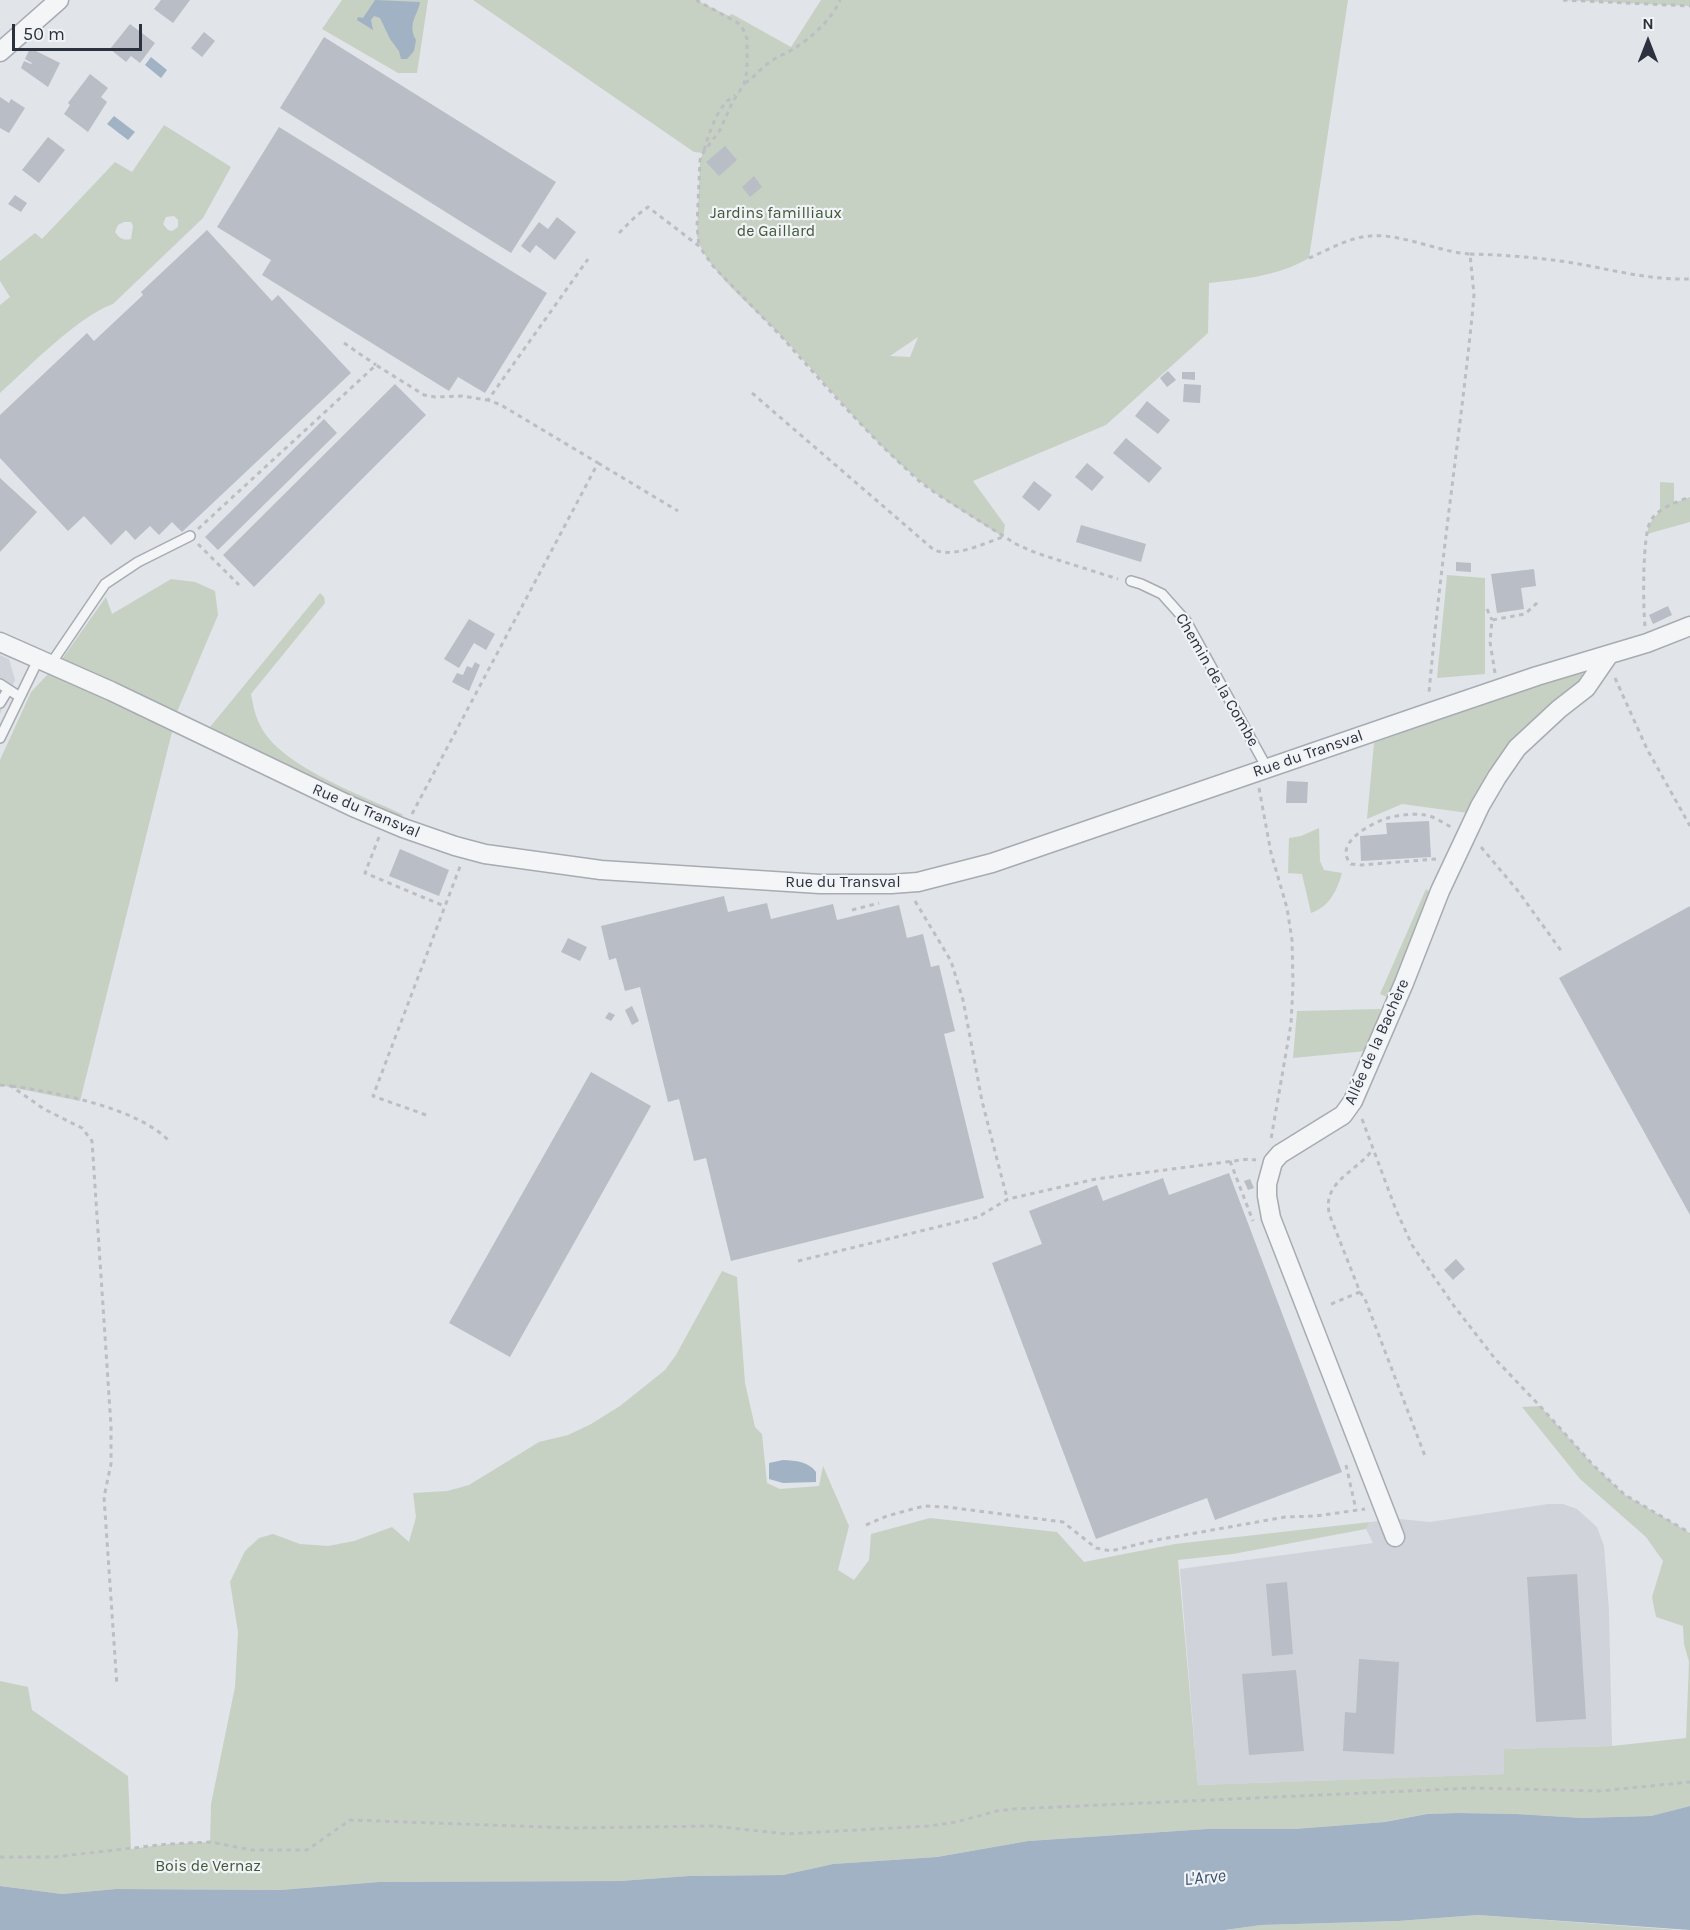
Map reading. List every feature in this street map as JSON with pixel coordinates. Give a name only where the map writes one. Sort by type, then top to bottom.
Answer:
[{"type":"street","points":[[0,52],[59,0]]},
{"type":"street","name":"Rue du Transval","points":[[0,642],[111,691],[353,807],[455,846],[507,858],[601,870],[820,884],[906,883],[928,880],[992,863],[1498,689],[1647,643],[1690,626]]},
{"type":"street","name":"Allée de la Bachère","points":[[1273,1162],[1290,1146],[1342,1115],[1353,1101],[1404,983],[1440,891],[1497,777],[1517,748],[1559,709],[1586,688],[1608,656]]},
{"type":"street","points":[[1273,1162],[1267,1184],[1271,1218],[1395,1537]]},
{"type":"lane","points":[[0,738],[20,697],[44,662],[105,584],[138,562],[190,536]]},
{"type":"lane","name":"Chemin de la Combe","points":[[1131,582],[1162,594],[1186,621],[1261,770]]},
{"type":"lane","points":[[0,703],[3,690],[20,697]]},
{"type":"path","points":[[696,0],[729,16],[743,29],[747,39],[747,71],[744,84],[720,130],[703,153]]},
{"type":"path","points":[[744,84],[770,62],[795,48],[810,36],[824,23],[840,0]]},
{"type":"path","points":[[1563,0],[1690,6]]},
{"type":"path","points":[[699,246],[697,226],[700,160],[710,131],[720,112],[728,99],[737,94]]},
{"type":"path","points":[[619,234],[648,207],[699,246],[713,266],[780,335],[840,402],[901,465],[937,494],[1003,537],[1036,553],[1131,582]]},
{"type":"path","points":[[1309,258],[1352,240],[1373,235],[1438,247],[1454,253],[1517,256],[1583,265],[1637,277],[1690,279]]},
{"type":"path","points":[[1428,713],[1441,573],[1472,317],[1474,295],[1470,254]]},
{"type":"path","points":[[488,400],[588,259]]},
{"type":"path","points":[[344,343],[424,395],[462,396],[488,400],[501,405],[678,511]]},
{"type":"path","points":[[239,585],[190,536],[376,365]]},
{"type":"path","points":[[752,393],[934,550],[949,553],[1003,537]]},
{"type":"path","points":[[410,818],[598,463]]},
{"type":"path","points":[[1647,643],[1643,607],[1647,528],[1655,515],[1673,503],[1690,497]]},
{"type":"path","points":[[1492,620],[1525,614],[1538,602]]},
{"type":"path","points":[[1487,609],[1492,620],[1490,642],[1498,689]]},
{"type":"path","points":[[1608,656],[1617,685],[1647,749],[1690,826]]},
{"type":"path","points":[[798,1262],[978,1217],[1008,1199],[1096,1179],[1249,1159],[1273,1162],[1270,1141],[1291,1024],[1292,940],[1287,908],[1271,853],[1261,770]]},
{"type":"path","points":[[1458,855],[1416,862],[1361,865],[1351,864],[1346,854],[1348,844],[1354,835],[1386,818],[1425,815],[1473,838],[1493,860],[1562,952]]},
{"type":"path","points":[[386,821],[365,873],[444,906]]},
{"type":"path","points":[[426,1115],[373,1096],[458,872]]},
{"type":"path","points":[[906,883],[951,962],[963,1000],[982,1101],[1008,1199]]},
{"type":"path","points":[[0,1084],[96,1104],[124,1113],[155,1127],[170,1142]]},
{"type":"path","points":[[10,1086],[33,1103],[82,1128],[91,1138],[94,1147],[111,1426],[111,1464],[104,1497],[117,1686]]},
{"type":"path","points":[[1353,1101],[1412,1245],[1496,1360],[1593,1466],[1625,1495],[1690,1533]]},
{"type":"path","points":[[1373,1149],[1335,1186],[1329,1196],[1327,1207],[1425,1456]]},
{"type":"path","points":[[1331,1304],[1360,1292]]},
{"type":"path","points":[[866,1524],[887,1515],[924,1506],[946,1507],[1063,1522],[1095,1548],[1111,1551],[1161,1539],[1285,1517],[1385,1508]]},
{"type":"path","points":[[0,1857],[53,1857],[169,1844],[211,1842],[251,1850],[307,1850],[350,1820],[572,1828],[713,1826],[787,1834],[929,1826],[1013,1809],[1474,1788],[1600,1791],[1690,1782]]},
{"type":"shaded area","points":[[0,655],[9,659],[15,680],[0,714]]},
{"type":"shaded area","points":[[1548,1504],[1563,1504],[1577,1509],[1597,1527],[1604,1546],[1609,1611],[1612,1746],[1504,1749],[1505,1774],[1198,1785],[1180,1569],[1373,1543],[1366,1529],[1370,1522],[1399,1519],[1430,1522]]},
{"type":"green space","points":[[342,0],[428,0],[417,73],[398,73],[322,29]]},
{"type":"green space","name":"Jardins familliaux de Gaillard","points":[[473,0],[696,0],[729,16],[732,14],[791,47],[821,0],[1348,0],[1309,258],[1273,273],[1209,283],[1208,333],[1106,425],[973,481],[1005,525],[1003,537],[940,496],[901,464],[865,429],[781,336],[720,275],[702,249],[697,236],[700,160],[703,153],[694,152]],"holes":[[[918,337],[910,357],[890,356]]]},
{"type":"green space","points":[[1563,0],[1690,0],[1690,6]]},
{"type":"green space","points":[[164,125],[231,167],[203,218],[113,304],[99,310],[69,331],[0,393],[0,305],[10,297],[0,281],[0,261],[35,233],[42,239],[115,162],[132,172]],"holes":[[[174,216],[178,220],[178,227],[172,231],[168,230],[163,224],[166,217]],[[131,222],[133,226],[131,239],[121,239],[115,232],[118,225]]]},
{"type":"green space","points":[[1660,482],[1674,483],[1674,503],[1690,497],[1690,522],[1647,534],[1649,524],[1660,511]]},
{"type":"green space","points":[[1447,575],[1485,578],[1485,674],[1437,678]]},
{"type":"green space","points":[[171,579],[195,582],[215,591],[218,615],[177,712],[80,1101],[0,1085],[0,760],[31,692],[62,659],[106,597],[112,614]]},
{"type":"green space","points":[[320,593],[325,603],[251,694],[260,725],[270,740],[303,766],[346,789],[404,815],[394,817],[210,727]]},
{"type":"green space","points":[[1581,671],[1585,681],[1509,746],[1484,780],[1468,813],[1402,804],[1367,819],[1374,743],[1539,683]]},
{"type":"green space","points":[[1319,828],[1320,861],[1324,870],[1342,873],[1331,898],[1323,907],[1311,913],[1302,874],[1288,873],[1289,838],[1301,836]]},
{"type":"green space","points":[[1426,889],[1432,894],[1387,997],[1380,994]]},
{"type":"green space","points":[[1381,1009],[1366,1051],[1293,1058],[1297,1011]]},
{"type":"green space","name":"Bois de Vernaz","points":[[722,1271],[737,1277],[745,1383],[755,1427],[762,1434],[767,1483],[780,1489],[819,1486],[823,1466],[849,1526],[838,1570],[854,1580],[869,1560],[871,1534],[930,1518],[1057,1532],[1084,1562],[1175,1544],[1370,1522],[1366,1529],[1233,1554],[1178,1560],[1198,1785],[1504,1774],[1504,1749],[1612,1746],[1686,1738],[1689,1662],[1684,1644],[1683,1626],[1656,1617],[1652,1597],[1663,1561],[1646,1537],[1580,1479],[1522,1407],[1540,1406],[1593,1465],[1625,1495],[1690,1533],[1690,1806],[1651,1816],[1582,1818],[1516,1814],[1427,1814],[1385,1822],[1294,1829],[1207,1829],[1028,1841],[937,1857],[833,1864],[783,1875],[689,1876],[620,1881],[379,1882],[280,1890],[116,1889],[62,1894],[0,1886],[0,1681],[28,1687],[32,1710],[128,1776],[131,1849],[210,1842],[211,1804],[235,1687],[238,1632],[230,1582],[245,1551],[259,1538],[273,1534],[300,1544],[328,1546],[354,1541],[392,1527],[409,1542],[416,1517],[413,1493],[447,1491],[469,1485],[539,1442],[568,1435],[591,1424],[620,1406],[665,1370],[676,1355]]},
{"type":"green space","points":[[1478,1915],[1679,1930],[1225,1930],[1261,1925],[1398,1921]]},
{"type":"water","points":[[375,0],[420,2],[413,24],[416,40],[414,51],[407,59],[401,59],[399,51],[390,39],[380,18],[374,16],[371,20],[373,30],[357,20],[358,17],[363,18]]},
{"type":"water","points":[[151,57],[167,70],[161,78],[145,65]]},
{"type":"water","points":[[114,116],[135,132],[128,140],[107,124]]},
{"type":"water","points":[[783,1460],[801,1462],[809,1466],[816,1472],[816,1482],[783,1483],[769,1479],[769,1463]]},
{"type":"water","name":"L'Arve","points":[[1690,1806],[1690,1930],[1478,1915],[1398,1921],[1261,1925],[1225,1930],[0,1930],[0,1886],[62,1894],[116,1889],[280,1890],[379,1882],[620,1881],[689,1876],[783,1875],[833,1864],[937,1857],[1028,1841],[1207,1829],[1294,1829],[1385,1822],[1427,1814],[1516,1814],[1582,1818],[1651,1816]]},
{"type":"building","points":[[161,0],[190,0],[173,23],[154,9]]},
{"type":"building","points":[[130,24],[155,43],[140,63],[131,56],[126,62],[110,49]]},
{"type":"building","points":[[204,32],[215,41],[202,57],[191,48]]},
{"type":"building","points":[[324,37],[556,182],[511,253],[280,108]]},
{"type":"building","points":[[30,48],[60,63],[48,87],[21,68],[24,61],[32,63],[25,59]]},
{"type":"building","points":[[90,74],[108,88],[101,97],[107,102],[88,132],[64,114],[70,105],[68,103]]},
{"type":"building","points":[[0,97],[9,103],[11,99],[25,108],[9,133],[0,128]]},
{"type":"building","points":[[279,127],[547,293],[485,393],[458,377],[449,391],[262,275],[271,260],[217,227]]},
{"type":"building","points":[[48,137],[65,150],[39,183],[22,170]]},
{"type":"building","points":[[725,146],[737,160],[719,176],[706,162]]},
{"type":"building","points":[[754,176],[762,187],[750,197],[742,187]]},
{"type":"building","points":[[15,195],[27,203],[21,212],[8,204]]},
{"type":"building","points":[[557,217],[576,232],[555,260],[536,245],[530,253],[521,246],[539,222],[548,229]]},
{"type":"building","points":[[207,230],[272,301],[278,295],[351,373],[182,532],[172,522],[159,535],[150,526],[135,540],[126,530],[111,545],[84,516],[68,531],[0,458],[0,415],[87,333],[94,341],[143,295],[141,292]]},
{"type":"building","points":[[1168,371],[1176,380],[1167,387],[1160,378]]},
{"type":"building","points":[[1182,372],[1195,372],[1195,380],[1182,379]]},
{"type":"building","points":[[395,384],[426,415],[254,587],[223,555]]},
{"type":"building","points":[[1184,384],[1201,385],[1200,403],[1183,402]]},
{"type":"building","points":[[1147,401],[1170,420],[1158,434],[1135,416]]},
{"type":"building","points":[[324,419],[337,433],[218,550],[205,537]]},
{"type":"building","points":[[1126,438],[1162,468],[1149,483],[1113,453]]},
{"type":"building","points":[[1087,463],[1104,477],[1092,491],[1075,477]]},
{"type":"building","points":[[0,478],[37,512],[0,552]]},
{"type":"building","points":[[1034,481],[1052,495],[1039,511],[1022,497]]},
{"type":"building","points":[[1081,525],[1146,544],[1141,562],[1076,542]]},
{"type":"building","points":[[1456,562],[1471,563],[1471,572],[1456,571]]},
{"type":"building","points":[[1534,569],[1536,586],[1521,588],[1524,609],[1497,613],[1491,574]]},
{"type":"building","points":[[1668,606],[1672,615],[1653,624],[1649,615]]},
{"type":"building","points":[[469,619],[495,634],[486,650],[474,643],[459,668],[444,659]]},
{"type":"building","points":[[475,662],[480,665],[469,691],[452,682],[457,673],[463,675],[467,666],[472,668]]},
{"type":"building","points":[[1287,781],[1308,782],[1307,803],[1286,803]]},
{"type":"building","points":[[1429,821],[1431,857],[1361,861],[1360,836],[1387,834],[1386,823]]},
{"type":"building","points":[[400,849],[449,870],[439,896],[389,876]]},
{"type":"building","points":[[724,896],[728,912],[767,903],[771,919],[833,904],[837,920],[899,905],[907,938],[923,934],[931,967],[939,965],[955,1031],[944,1034],[984,1198],[731,1261],[706,1158],[694,1161],[679,1099],[668,1102],[640,987],[625,991],[616,958],[609,960],[601,926]]},
{"type":"building","points":[[1690,906],[1690,1215],[1559,978]]},
{"type":"building","points":[[568,938],[587,947],[580,961],[561,952]]},
{"type":"building","points":[[632,1006],[639,1021],[632,1025],[625,1010]]},
{"type":"building","points":[[609,1012],[615,1015],[611,1021],[605,1018]]},
{"type":"building","points":[[591,1072],[651,1106],[510,1357],[449,1323]]},
{"type":"building","points":[[1229,1173],[1342,1472],[1215,1520],[1207,1498],[1096,1539],[992,1263],[1042,1244],[1029,1211],[1097,1185],[1103,1201],[1163,1178],[1169,1195]]},
{"type":"building","points":[[1250,1179],[1254,1188],[1248,1190],[1244,1181]]},
{"type":"building","points":[[1456,1259],[1465,1269],[1453,1280],[1444,1270]]},
{"type":"building","points":[[1577,1574],[1586,1719],[1536,1722],[1527,1577]]},
{"type":"building","points":[[1287,1582],[1293,1654],[1272,1656],[1266,1584]]},
{"type":"building","points":[[1359,1659],[1399,1662],[1394,1754],[1343,1751],[1345,1712],[1356,1713]]},
{"type":"building","points":[[1296,1670],[1304,1751],[1249,1755],[1242,1674]]}]
